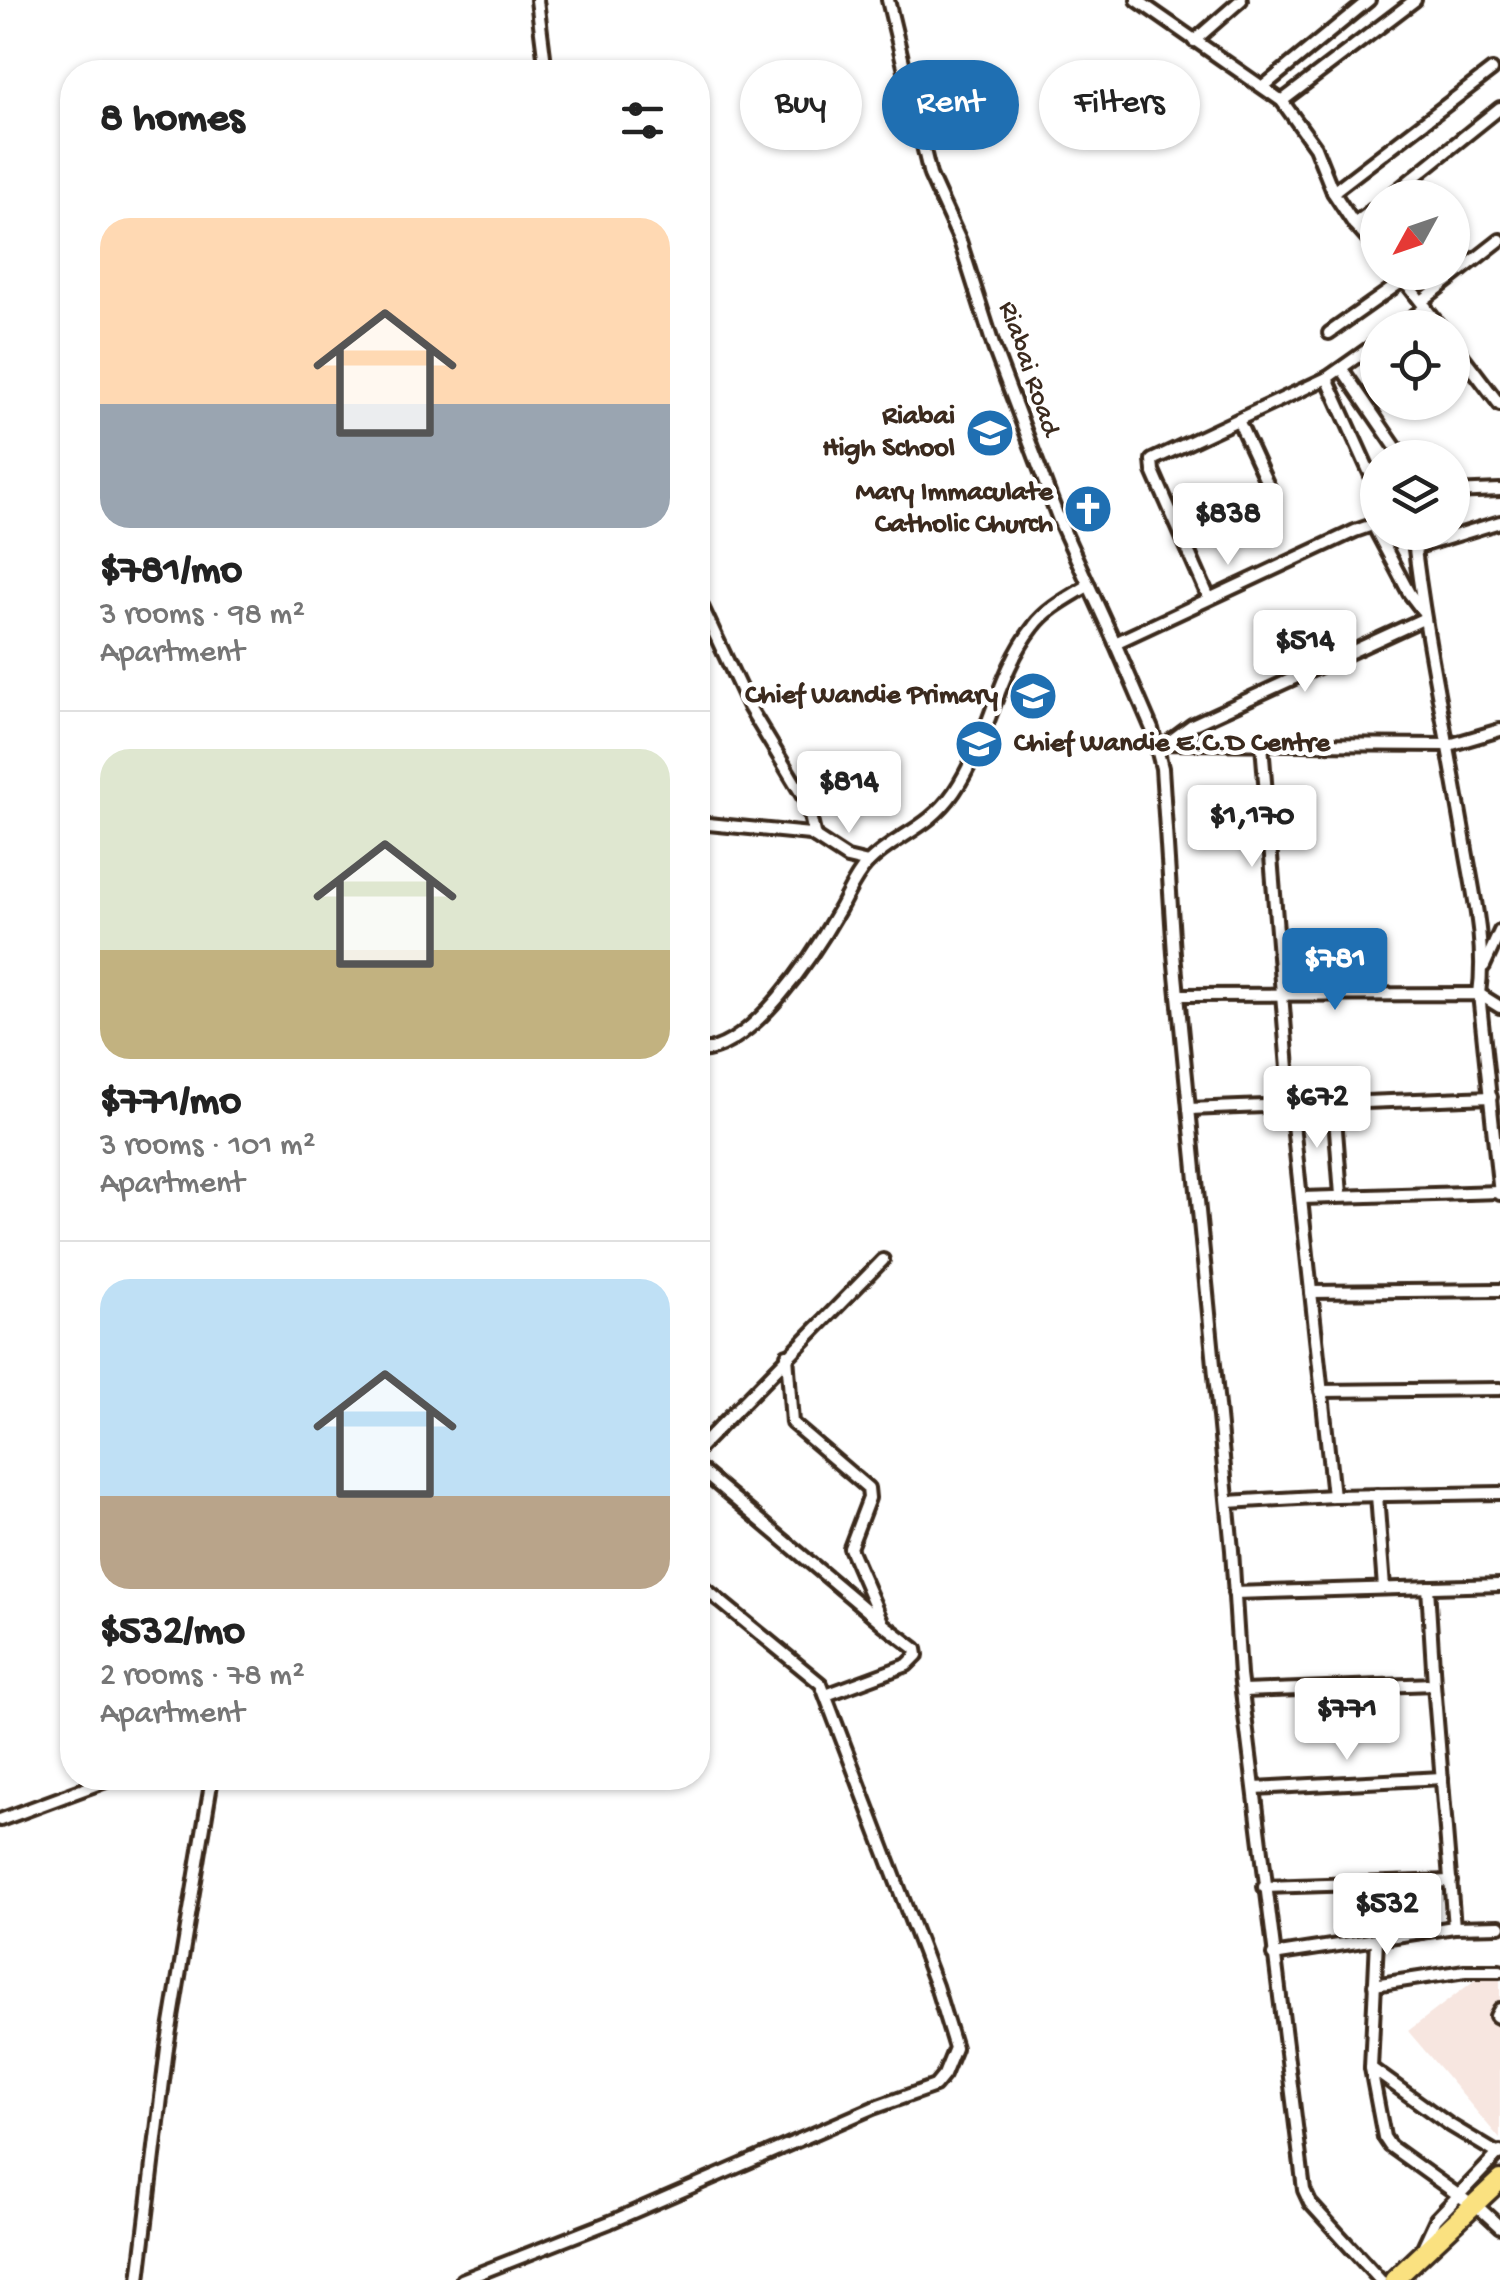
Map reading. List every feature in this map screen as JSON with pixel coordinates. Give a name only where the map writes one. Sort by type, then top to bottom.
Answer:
[{"type":"highway","points":[[1394,2280],[1468,2201],[1500,2180]]},
{"type":"street","points":[[537,0],[544,60]]},
{"type":"street","name":"Riabai Road","points":[[888,0],[930,175],[960,240],[994,348],[1059,520],[1163,744],[1178,995],[1243,1691],[1264,1887],[1307,2198],[1380,2280]]},
{"type":"street","points":[[1136,0],[1282,102],[1315,148],[1333,192],[1360,231]]},
{"type":"street","points":[[1194,41],[1241,0]]},
{"type":"street","points":[[1264,86],[1369,0]]},
{"type":"street","points":[[1282,102],[1415,0]]},
{"type":"street","points":[[1333,192],[1492,70]]},
{"type":"street","points":[[1410,180],[1500,108]]},
{"type":"street","points":[[1354,224],[1360,220]]},
{"type":"street","points":[[1418,310],[1500,240]]},
{"type":"street","points":[[1328,333],[1383,290]]},
{"type":"street","points":[[1412,290],[1428,310]]},
{"type":"street","points":[[1209,598],[1151,464],[1156,457],[1326,378],[1360,356]]},
{"type":"street","points":[[1470,366],[1500,405]]},
{"type":"street","points":[[1342,369],[1391,440]]},
{"type":"street","points":[[1326,378],[1360,452]]},
{"type":"street","points":[[1238,420],[1271,492]]},
{"type":"street","points":[[1470,491],[1500,490]]},
{"type":"street","points":[[1470,531],[1500,522]]},
{"type":"street","points":[[1116,643],[1360,531]]},
{"type":"street","points":[[1388,550],[1422,614]]},
{"type":"street","points":[[1415,550],[1422,614],[1449,745],[1483,968]]},
{"type":"street","points":[[710,1051],[759,1018],[807,958],[868,863],[930,820],[954,792],[1034,626],[1089,585]]},
{"type":"street","points":[[1163,744],[1192,724],[1422,614]]},
{"type":"street","points":[[710,624],[749,707],[807,802],[814,838]]},
{"type":"street","points":[[1163,744],[1449,745],[1500,730]]},
{"type":"street","points":[[1262,744],[1291,1106],[1333,1496]]},
{"type":"street","points":[[710,824],[787,830],[868,863]]},
{"type":"street","points":[[1302,1198],[1500,1193],[1497,1128],[1479,994],[1483,968],[1500,931]]},
{"type":"street","points":[[1178,995],[1479,994],[1500,1007]]},
{"type":"street","points":[[1188,1109],[1491,1098]]},
{"type":"street","points":[[1334,1104],[1341,1196]]},
{"type":"street","points":[[710,1436],[882,1260]]},
{"type":"street","points":[[1311,1292],[1500,1290]]},
{"type":"street","points":[[787,1355],[792,1424],[870,1493],[850,1548],[883,1624]]},
{"type":"street","points":[[1320,1391],[1500,1389]]},
{"type":"street","points":[[710,1478],[916,1649],[914,1661],[826,1695]]},
{"type":"street","points":[[1228,1502],[1500,1493]]},
{"type":"street","points":[[1378,1495],[1384,1588]]},
{"type":"street","points":[[1234,1593],[1500,1585]]},
{"type":"street","points":[[1428,1587],[1454,1927]]},
{"type":"street","points":[[462,2280],[610,2222],[873,2108],[935,2086],[944,2076],[955,2048],[943,2004],[821,1684],[710,1593]]},
{"type":"street","points":[[1243,1691],[1434,1684]]},
{"type":"street","points":[[1255,1788],[1442,1778]]},
{"type":"street","points":[[0,1820],[81,1790]]},
{"type":"street","points":[[139,2280],[168,2048],[210,1790]]},
{"type":"street","points":[[1264,1887],[1450,1880]]},
{"type":"street","points":[[1273,1956],[1454,1927],[1500,1926]]},
{"type":"street","points":[[1377,1939],[1371,2068],[1387,2142],[1500,2228]]},
{"type":"street","points":[[1374,1985],[1465,1971],[1500,1972]]},
{"type":"street","points":[[1500,2009],[1496,2016],[1500,2018]]},
{"type":"street","points":[[1371,2068],[1450,2125],[1499,2153],[1468,2201]]},
{"type":"shaded area","points":[[1500,1961],[1500,2139],[1408,2031]]},
{"type":"place","name":"Riabai High School","points":[[990,433]]},
{"type":"place","name":"Mary Immaculate Catholic Church","points":[[1088,509]]},
{"type":"place","name":"Chief Wandie Primary","points":[[1033,696]]},
{"type":"place","name":"Chief Wandie E.C.D Centre","points":[[979,744]]}]
